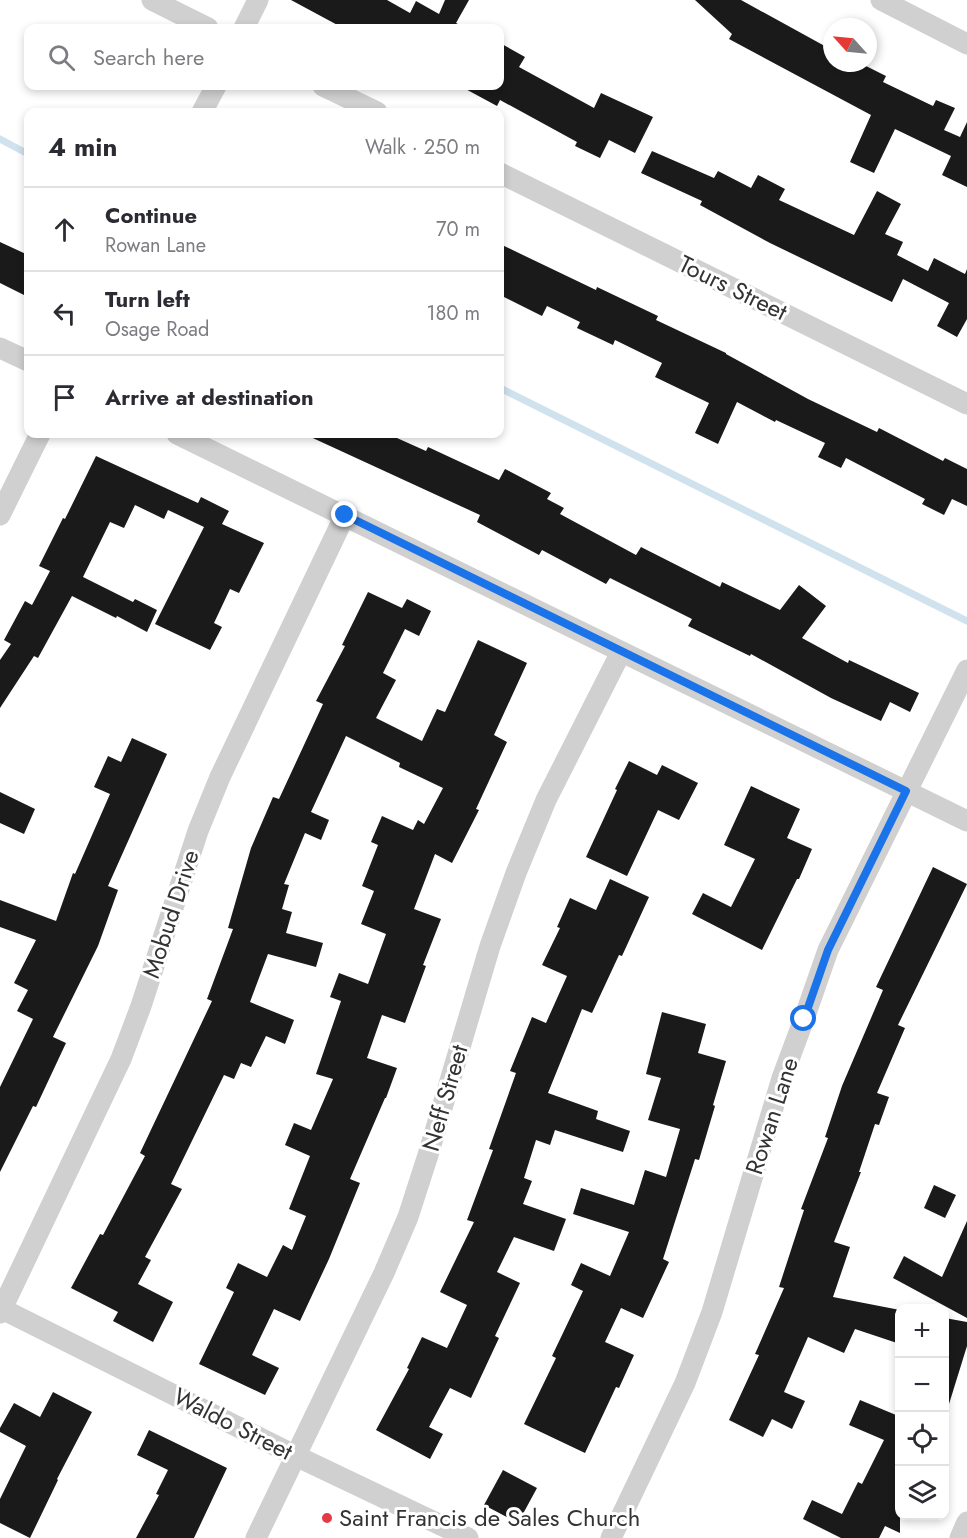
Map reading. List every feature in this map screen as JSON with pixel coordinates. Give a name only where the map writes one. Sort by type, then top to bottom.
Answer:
[{"type":"street","points":[[152,0],[200,24]]},
{"type":"street","points":[[246,24],[258,0]]},
{"type":"street","points":[[881,0],[967,44]]},
{"type":"street","points":[[204,108],[214,90]]},
{"type":"street","points":[[331,90],[369,108]]},
{"type":"street","name":"Tours Street","points":[[504,175],[967,404]]},
{"type":"street","points":[[0,348],[24,359]]},
{"type":"street","points":[[0,514],[38,438]]},
{"type":"street","points":[[185,438],[967,821]]},
{"type":"street","name":"Mobud Drive","points":[[1,1310],[121,1059],[141,1006],[198,831],[220,777],[345,515]]},
{"type":"street","name":"Neff Street","points":[[256,1538],[384,1273],[408,1217],[490,946],[524,852],[546,800],[621,652]]},
{"type":"street","name":"Rowan Lane","points":[[611,1538],[685,1383],[708,1322],[782,1078],[828,950],[967,670]]},
{"type":"street","name":"Waldo Street","points":[[1,1310],[468,1538]]},
{"type":"street","points":[[960,1538],[967,1522]]},
{"type":"building","points":[[291,0],[387,0],[410,13],[416,1],[439,14],[445,0],[469,0],[456,23],[458,24],[336,24]]},
{"type":"building","points":[[695,0],[741,0],[823,45],[823,72],[877,72],[886,76],[883,82],[933,106],[936,100],[955,108],[944,130],[960,137],[967,122],[967,187],[942,175],[951,156],[895,129],[874,173],[850,162],[871,115],[729,39],[732,34]]},
{"type":"building","points":[[504,45],[525,57],[519,67],[594,108],[601,93],[653,117],[635,153],[609,140],[600,158],[575,146],[577,142],[500,100],[497,106],[467,90],[504,90]]},
{"type":"building","points":[[652,151],[714,178],[718,171],[751,188],[758,175],[785,189],[779,200],[854,235],[877,191],[901,204],[885,234],[903,242],[897,255],[928,271],[934,258],[965,274],[967,269],[967,319],[957,337],[937,326],[949,303],[903,279],[892,302],[770,243],[700,205],[702,201],[641,173]]},
{"type":"building","points":[[0,242],[24,253],[24,295],[0,283]]},
{"type":"building","points":[[504,246],[596,290],[597,287],[658,316],[656,320],[726,353],[808,399],[877,432],[879,428],[943,461],[945,458],[967,469],[967,506],[952,499],[944,515],[922,504],[925,499],[846,458],[841,468],[818,457],[825,443],[776,420],[775,422],[737,402],[718,444],[695,433],[709,403],[655,377],[662,363],[615,340],[613,345],[577,328],[580,322],[547,306],[542,316],[504,297]]},
{"type":"building","points":[[313,438],[397,438],[426,451],[428,447],[499,480],[505,469],[551,493],[547,499],[564,508],[560,514],[636,555],[641,547],[720,587],[722,582],[780,610],[799,585],[826,606],[802,638],[848,663],[849,660],[919,693],[910,712],[890,702],[881,721],[831,698],[751,654],[750,656],[688,626],[692,619],[610,578],[606,584],[542,550],[539,555],[477,522],[480,515]]},
{"type":"building","points":[[96,456],[198,503],[201,497],[229,511],[222,524],[264,543],[239,593],[230,589],[214,623],[222,627],[210,650],[155,624],[204,527],[168,510],[164,519],[135,505],[124,528],[110,522],[83,577],[133,602],[135,599],[157,610],[147,632],[72,596],[38,658],[34,656],[0,708],[0,660],[11,644],[4,640],[25,601],[32,605],[50,571],[39,566]]},
{"type":"building","points":[[368,592],[402,608],[407,599],[431,611],[419,636],[405,629],[383,673],[396,680],[376,718],[422,741],[437,709],[445,712],[478,640],[527,663],[494,735],[507,742],[476,809],[479,810],[452,863],[435,854],[414,909],[441,919],[423,965],[426,966],[405,1023],[382,1015],[367,1058],[397,1068],[350,1179],[360,1183],[329,1259],[300,1321],[274,1309],[252,1355],[279,1368],[265,1395],[199,1364],[234,1292],[226,1288],[238,1263],[267,1277],[283,1245],[292,1250],[306,1216],[289,1209],[310,1156],[285,1145],[294,1123],[311,1130],[333,1079],[316,1074],[341,1001],[330,997],[339,973],[368,984],[386,934],[361,924],[374,891],[362,886],[378,845],[371,842],[382,816],[413,830],[418,820],[424,824],[443,788],[399,767],[400,763],[346,736],[311,812],[329,820],[321,840],[305,833],[284,884],[289,885],[282,909],[292,912],[286,933],[323,943],[316,967],[268,954],[250,1002],[294,1020],[285,1044],[266,1036],[251,1067],[241,1063],[234,1079],[224,1075],[171,1184],[182,1189],[145,1257],[151,1260],[138,1284],[173,1302],[153,1342],[113,1321],[118,1312],[71,1288],[100,1234],[103,1235],[145,1156],[140,1153],[212,1001],[207,999],[233,929],[228,928],[251,848],[273,797],[279,799],[323,704],[316,701],[345,646],[342,645]]},
{"type":"building","points":[[132,738],[167,754],[108,886],[118,890],[98,946],[53,1037],[66,1043],[36,1107],[33,1106],[0,1172],[0,1087],[33,1019],[17,1011],[28,990],[14,983],[36,940],[0,927],[0,900],[56,921],[73,873],[75,874],[110,794],[94,787],[108,756],[121,762]]},
{"type":"building","points":[[629,761],[657,775],[662,765],[698,783],[679,820],[658,810],[627,876],[586,857]]},
{"type":"building","points":[[751,786],[800,809],[787,838],[812,849],[762,950],[692,914],[703,893],[731,907],[755,859],[724,845]]},
{"type":"building","points":[[0,792],[35,809],[24,834],[0,823]]},
{"type":"building","points":[[933,867],[967,884],[898,1025],[905,1028],[877,1093],[889,1097],[879,1125],[875,1124],[859,1172],[861,1172],[834,1242],[850,1247],[833,1297],[895,1309],[895,1342],[855,1329],[844,1353],[808,1337],[784,1392],[805,1401],[792,1429],[772,1419],[763,1437],[729,1420],[759,1355],[755,1354],[784,1288],[779,1287],[804,1210],[801,1209],[828,1138],[825,1137],[842,1086],[883,990],[876,987]]},
{"type":"building","points":[[610,879],[649,897],[592,1013],[582,1009],[548,1093],[598,1111],[596,1119],[630,1131],[623,1152],[555,1130],[550,1145],[536,1140],[524,1178],[532,1181],[523,1204],[566,1219],[554,1251],[514,1237],[497,1272],[520,1283],[495,1336],[499,1338],[471,1398],[450,1388],[429,1427],[443,1434],[430,1459],[376,1430],[409,1369],[407,1368],[422,1337],[447,1348],[467,1305],[440,1292],[474,1222],[467,1220],[493,1150],[489,1149],[516,1073],[510,1071],[532,1017],[546,1023],[567,976],[542,965],[560,928],[557,927],[570,898],[596,910]]},
{"type":"building","points":[[662,1012],[706,1024],[698,1053],[726,1061],[699,1160],[695,1159],[663,1259],[669,1262],[643,1318],[621,1308],[605,1342],[634,1355],[585,1453],[524,1424],[556,1358],[552,1356],[583,1291],[571,1285],[581,1263],[610,1276],[629,1232],[573,1214],[581,1188],[634,1205],[645,1170],[666,1177],[680,1129],[648,1120],[661,1078],[646,1074]]},
{"type":"building","points":[[934,1185],[956,1195],[945,1218],[924,1208]]},
{"type":"building","points":[[967,1221],[967,1318],[949,1308],[949,1304],[941,1304],[893,1278],[904,1256],[942,1277]]},
{"type":"building","points":[[949,1319],[967,1322],[967,1346],[949,1404]]},
{"type":"building","points":[[53,1392],[92,1412],[57,1479],[30,1538],[0,1523],[0,1499],[26,1446],[0,1432],[0,1428],[14,1403],[40,1417]]},
{"type":"building","points":[[860,1400],[895,1415],[895,1520],[900,1520],[900,1533],[885,1526],[879,1538],[841,1538],[803,1519],[812,1500],[842,1514],[858,1482],[862,1484],[884,1440],[849,1425]]},
{"type":"building","points":[[149,1430],[227,1468],[194,1538],[136,1538],[159,1495],[156,1494],[168,1470],[137,1455]]},
{"type":"building","points":[[503,1470],[537,1488],[518,1523],[484,1505]]},
{"type":"waterway","points":[[0,139],[24,152]]},
{"type":"waterway","points":[[504,390],[967,621]]},
{"type":"place","name":"Saint Francis de Sales Church","points":[[327,1518]]},
{"type":"route","points":[[345,515],[906,791],[828,950],[804,1019]]}]
